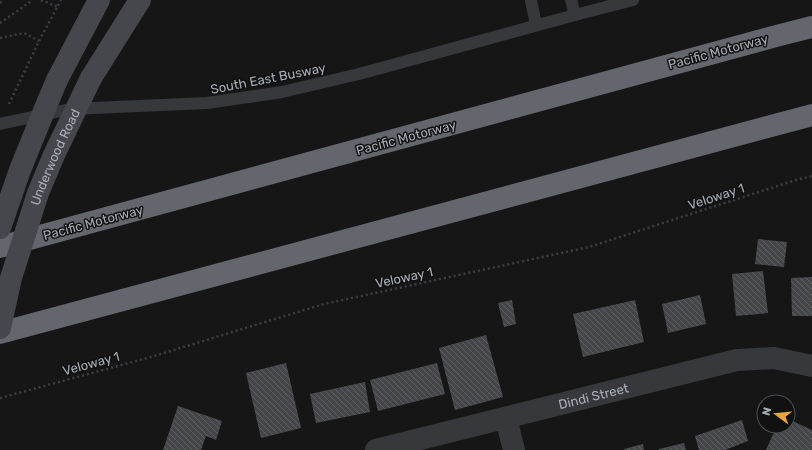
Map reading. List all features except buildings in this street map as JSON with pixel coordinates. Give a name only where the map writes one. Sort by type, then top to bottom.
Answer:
[{"type":"highway","name":"Pacific Motorway","points":[[0,247],[812,27]]},
{"type":"highway","points":[[0,333],[812,115]]},
{"type":"main road","name":"Underwood Road","points":[[0,228],[20,170],[46,106],[99,0]]},
{"type":"main road","name":"Underwood Road","points":[[0,328],[11,278],[38,194],[54,155],[91,78],[140,0]]},
{"type":"street","name":"Dindi Street","points":[[376,450],[737,360],[774,358],[812,366]]},
{"type":"street","points":[[506,418],[514,450]]},
{"type":"lane","points":[[531,0],[536,25]]},
{"type":"lane","points":[[571,0],[575,14]]},
{"type":"lane","name":"South East Busway","points":[[0,124],[70,109],[207,103],[282,92],[359,74],[575,14],[633,0]]},
{"type":"path","points":[[0,3],[4,0]]},
{"type":"path","points":[[0,23],[33,0]]},
{"type":"path","points":[[41,0],[58,7]]},
{"type":"path","points":[[6,109],[61,0]]},
{"type":"path","points":[[0,38],[24,33],[39,41]]},
{"type":"path","name":"Veloway 1","points":[[0,398],[151,357],[324,304],[589,247],[812,176]]}]
